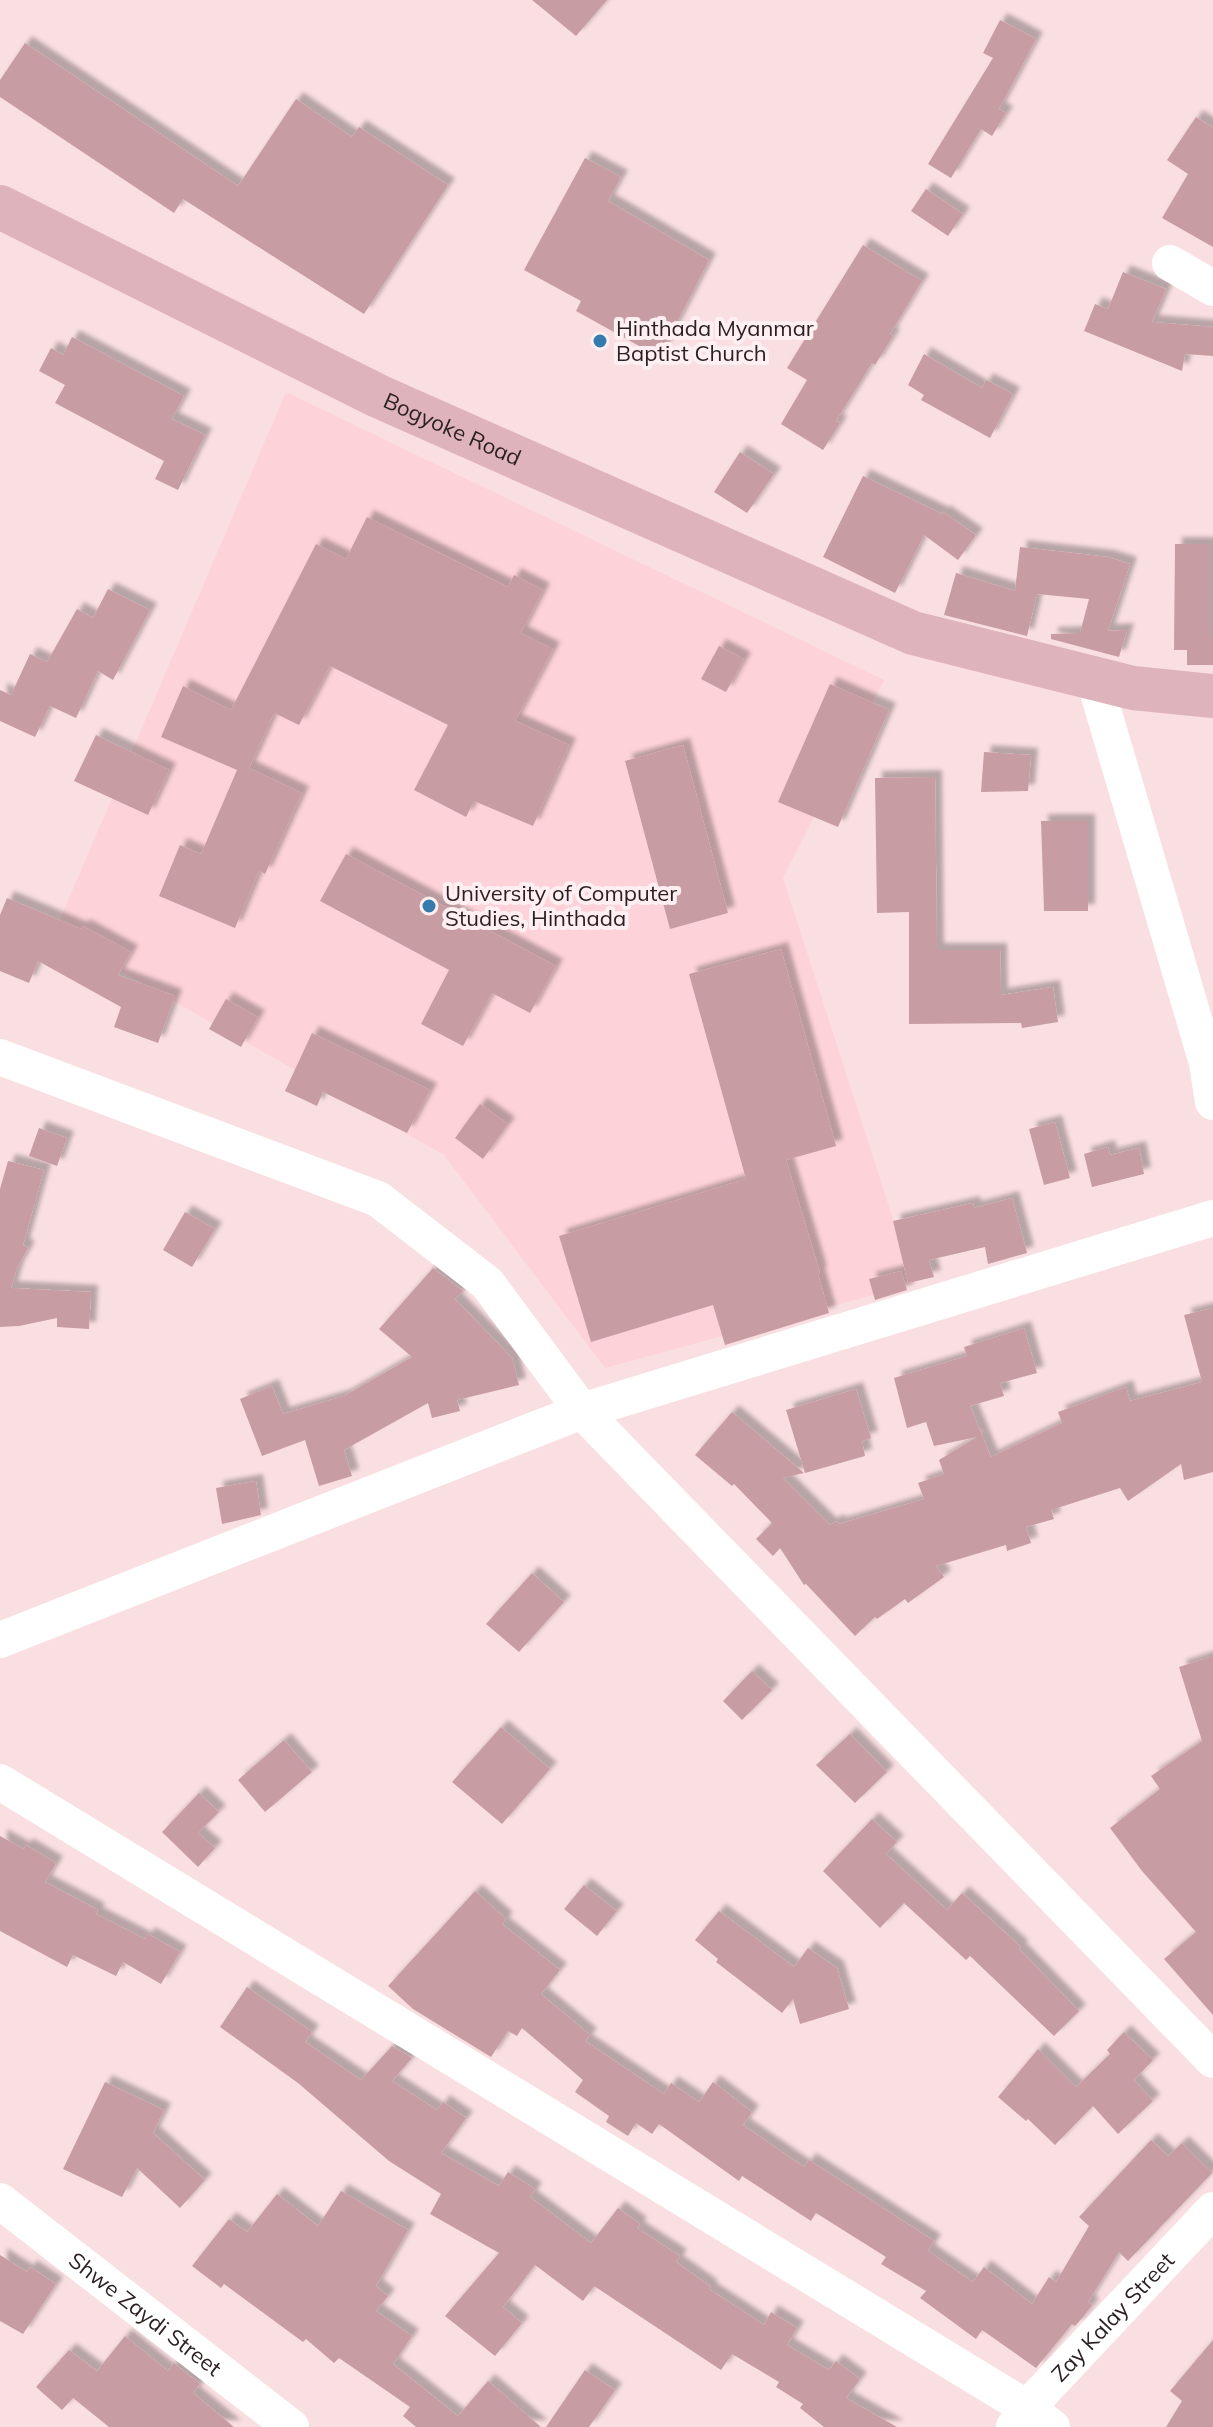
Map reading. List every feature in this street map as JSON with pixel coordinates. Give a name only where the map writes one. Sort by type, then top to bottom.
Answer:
[{"type":"main road","name":"Bogyoke Road","points":[[0,207],[378,396],[913,633],[1133,688],[1213,696]]},
{"type":"street","points":[[1170,263],[1213,288]]},
{"type":"street","points":[[1094,679],[1207,1063],[1213,1102]]},
{"type":"street","points":[[0,1057],[378,1199],[487,1283],[582,1411],[1213,2060]]},
{"type":"street","points":[[0,1640],[582,1411],[1213,1218]]},
{"type":"street","points":[[0,1782],[1031,2421]]},
{"type":"street","name":"Shwe Zaydi Street","points":[[0,2201],[291,2427]]},
{"type":"street","name":"Zay Kalay Street","points":[[1031,2421],[1213,2210]]},
{"type":"shaded area","name":"University of Computer Studies, Hinthada","points":[[286,392],[884,680],[783,878],[914,1284],[605,1368],[444,1155],[54,933]]},
{"type":"building","points":[[532,0],[607,0],[576,36]]},
{"type":"building","points":[[1000,20],[1036,39],[999,109],[1006,113],[992,136],[981,129],[951,178],[928,164],[993,58],[983,53]]},
{"type":"building","points":[[25,43],[238,186],[296,99],[352,137],[359,127],[448,185],[364,314],[183,199],[174,213],[0,97],[0,80]]},
{"type":"building","points":[[1196,117],[1213,128],[1213,247],[1162,218],[1188,174],[1167,160]]},
{"type":"building","points":[[585,158],[621,177],[608,201],[709,260],[659,357],[576,311],[581,301],[524,270]]},
{"type":"building","points":[[926,189],[963,214],[948,236],[911,211]]},
{"type":"building","points":[[863,245],[922,281],[890,334],[893,336],[875,365],[872,363],[836,421],[840,423],[823,450],[781,424],[807,380],[787,368]]},
{"type":"building","points":[[1123,272],[1166,289],[1152,322],[1213,327],[1213,356],[1185,354],[1182,371],[1084,331],[1095,304],[1108,309]]},
{"type":"building","points":[[72,337],[184,396],[172,419],[205,435],[178,490],[155,479],[164,461],[55,403],[65,385],[39,371],[51,348],[63,355]]},
{"type":"building","points":[[924,354],[982,388],[986,380],[1013,394],[990,438],[921,400],[924,395],[908,385]]},
{"type":"building","points":[[740,452],[774,474],[747,513],[714,492]]},
{"type":"building","points":[[863,476],[943,512],[976,535],[958,560],[924,535],[895,593],[823,557]]},
{"type":"building","points":[[367,517],[508,587],[514,575],[543,590],[521,633],[553,649],[515,721],[569,745],[533,826],[474,801],[466,817],[414,790],[448,725],[330,666],[299,725],[274,713],[249,768],[302,793],[265,874],[259,871],[235,928],[159,896],[180,845],[201,854],[237,770],[161,737],[183,686],[231,710],[316,544],[346,559]]},
{"type":"building","points":[[1175,544],[1210,544],[1213,665],[1187,665],[1187,650],[1174,650]]},
{"type":"building","points":[[1020,547],[1108,557],[1130,564],[1108,631],[1127,630],[1119,657],[1051,639],[1051,634],[1080,633],[1089,599],[1037,594],[1027,636],[944,615],[956,573],[1015,591]]},
{"type":"building","points":[[108,589],[150,610],[113,680],[98,671],[76,718],[50,706],[35,737],[0,721],[0,690],[11,695],[30,654],[47,662],[77,609],[93,618]]},
{"type":"building","points":[[719,646],[744,659],[726,692],[701,679]]},
{"type":"building","points":[[830,684],[889,710],[838,827],[778,802]]},
{"type":"building","points":[[96,735],[169,770],[148,815],[74,781]]},
{"type":"building","points":[[683,745],[728,913],[670,929],[625,761]]},
{"type":"building","points":[[984,752],[1031,755],[1028,791],[981,792]]},
{"type":"building","points":[[935,777],[937,950],[1000,950],[1001,995],[1053,987],[1058,1022],[1022,1028],[1021,1023],[909,1024],[909,912],[877,913],[875,778]]},
{"type":"building","points":[[1041,821],[1088,821],[1088,911],[1044,911]]},
{"type":"building","points":[[346,854],[556,966],[530,1013],[492,993],[463,1046],[421,1024],[449,970],[320,901]]},
{"type":"building","points":[[7,898],[81,929],[83,926],[131,952],[118,975],[175,996],[158,1043],[114,1027],[121,1007],[38,961],[29,983],[0,971],[0,915]]},
{"type":"building","points":[[781,949],[836,1146],[786,1160],[829,1313],[725,1345],[713,1305],[591,1342],[559,1236],[746,1179],[689,974]]},
{"type":"building","points":[[226,999],[258,1017],[241,1047],[209,1029]]},
{"type":"building","points":[[312,1033],[430,1090],[407,1133],[323,1092],[317,1106],[285,1091]]},
{"type":"building","points":[[480,1104],[508,1124],[483,1159],[455,1138]]},
{"type":"building","points":[[1055,1122],[1070,1178],[1044,1185],[1029,1129]]},
{"type":"building","points":[[39,1128],[67,1138],[57,1166],[29,1156]]},
{"type":"building","points":[[1108,1147],[1110,1155],[1139,1148],[1144,1174],[1092,1187],[1084,1154]]},
{"type":"building","points":[[8,1161],[44,1170],[23,1245],[28,1248],[11,1288],[91,1292],[89,1329],[57,1327],[57,1318],[0,1327],[0,1189]]},
{"type":"building","points":[[1012,1198],[1027,1253],[988,1264],[985,1247],[929,1260],[934,1277],[908,1283],[893,1221],[973,1203],[974,1208]]},
{"type":"building","points":[[185,1212],[215,1229],[192,1267],[163,1250]]},
{"type":"building","points":[[433,1268],[463,1291],[455,1299],[512,1358],[519,1385],[457,1400],[460,1411],[432,1418],[428,1403],[344,1450],[352,1476],[319,1486],[305,1440],[262,1456],[240,1399],[272,1386],[283,1414],[344,1396],[412,1357],[379,1329]]},
{"type":"building","points":[[901,1271],[907,1290],[875,1300],[869,1279]]},
{"type":"building","points":[[1213,1308],[1213,1472],[1184,1480],[1181,1464],[1128,1501],[1120,1488],[1051,1510],[1054,1519],[1026,1527],[1031,1543],[1007,1551],[1006,1545],[936,1566],[944,1577],[908,1603],[905,1599],[877,1619],[875,1617],[855,1636],[804,1585],[780,1548],[773,1556],[756,1539],[772,1523],[734,1484],[732,1486],[695,1455],[732,1412],[804,1473],[783,1478],[830,1525],[837,1521],[839,1524],[924,1499],[918,1483],[944,1474],[939,1460],[977,1437],[934,1446],[926,1422],[907,1428],[894,1378],[967,1356],[964,1347],[1024,1328],[1037,1373],[1000,1383],[1004,1396],[970,1406],[991,1457],[1062,1423],[1058,1412],[1126,1387],[1130,1401],[1202,1382],[1184,1315]]},
{"type":"building","points":[[856,1389],[871,1438],[862,1441],[865,1456],[805,1473],[786,1410]]},
{"type":"building","points":[[256,1481],[261,1515],[222,1524],[216,1488]]},
{"type":"building","points":[[532,1573],[564,1602],[519,1652],[486,1624]]},
{"type":"building","points":[[1213,1656],[1213,2015],[1164,1959],[1196,1932],[1142,1871],[1110,1828],[1160,1789],[1151,1776],[1202,1741],[1179,1667]]},
{"type":"building","points":[[752,1671],[772,1690],[742,1720],[723,1701]]},
{"type":"building","points":[[501,1727],[550,1769],[502,1824],[452,1782]]},
{"type":"building","points":[[850,1734],[887,1772],[855,1803],[816,1765]]},
{"type":"building","points":[[284,1740],[312,1772],[265,1812],[238,1780]]},
{"type":"building","points":[[199,1793],[219,1812],[198,1833],[215,1848],[198,1867],[162,1832]]},
{"type":"building","points":[[872,1819],[897,1842],[886,1854],[947,1910],[962,1893],[1021,1947],[1019,1949],[1079,2011],[1054,2036],[970,1956],[966,1960],[904,1903],[880,1928],[823,1871]]},
{"type":"building","points":[[0,1836],[24,1849],[26,1845],[56,1863],[45,1882],[98,1910],[96,1914],[145,1939],[148,1934],[180,1952],[161,1984],[123,1962],[116,1976],[73,1955],[67,1967],[0,1931]]},
{"type":"building","points":[[584,1885],[617,1911],[597,1936],[564,1909]]},
{"type":"building","points":[[475,1891],[506,1919],[502,1924],[560,1970],[541,1994],[590,2035],[585,2041],[664,2094],[671,2083],[699,2102],[713,2082],[752,2112],[743,2125],[804,2167],[809,2160],[934,2241],[928,2251],[973,2282],[984,2267],[1032,2304],[1049,2277],[1056,2282],[1089,2226],[1079,2217],[1151,2140],[1168,2156],[1182,2143],[1212,2173],[1128,2261],[1119,2252],[1088,2302],[1092,2305],[1036,2368],[982,2330],[976,2339],[920,2298],[926,2291],[881,2264],[886,2257],[816,2213],[811,2221],[742,2176],[739,2181],[659,2124],[652,2134],[636,2123],[628,2136],[606,2122],[609,2116],[575,2092],[583,2080],[522,2028],[517,2036],[508,2031],[491,2057],[413,2009],[388,1986]]},
{"type":"building","points":[[719,1911],[794,1967],[808,1948],[837,1968],[849,2009],[800,2024],[793,1999],[782,2013],[716,1962],[718,1959],[695,1940]]},
{"type":"building","points":[[247,1987],[312,2032],[305,2042],[361,2080],[392,2046],[412,2058],[392,2081],[437,2110],[443,2102],[466,2118],[441,2153],[499,2186],[508,2172],[535,2189],[530,2197],[591,2243],[618,2208],[640,2224],[637,2228],[680,2256],[676,2262],[711,2287],[709,2289],[764,2325],[771,2312],[797,2328],[787,2345],[829,2370],[836,2361],[860,2379],[846,2398],[897,2427],[824,2427],[800,2408],[803,2404],[776,2387],[779,2382],[732,2354],[721,2370],[594,2286],[583,2301],[535,2265],[503,2307],[522,2323],[495,2356],[445,2316],[499,2253],[430,2214],[441,2194],[389,2161],[298,2083],[220,2027]]},
{"type":"building","points":[[1124,2032],[1153,2060],[1134,2080],[1153,2101],[1118,2134],[1093,2106],[1055,2145],[1028,2119],[1026,2121],[998,2097],[1038,2049],[1076,2087],[1110,2054],[1107,2050]]},
{"type":"building","points":[[105,2082],[164,2110],[153,2133],[205,2180],[180,2208],[137,2168],[122,2197],[63,2169]]},
{"type":"building","points":[[341,2191],[408,2230],[376,2286],[388,2296],[376,2311],[412,2336],[393,2364],[458,2416],[488,2381],[541,2427],[416,2427],[403,2416],[410,2407],[339,2358],[334,2363],[306,2339],[303,2342],[224,2284],[221,2288],[192,2266],[229,2219],[247,2232],[277,2194],[318,2226]]},
{"type":"building","points":[[0,2255],[27,2272],[30,2267],[56,2284],[23,2334],[0,2321]]},
{"type":"building","points":[[125,2336],[168,2371],[174,2363],[200,2384],[193,2393],[234,2427],[109,2427],[73,2398],[62,2410],[36,2387],[69,2350],[97,2371]]},
{"type":"building","points":[[1213,2340],[1213,2427],[1166,2427],[1182,2401],[1170,2391]]},
{"type":"building","points":[[585,2370],[615,2390],[589,2427],[546,2427]]},
{"type":"place","name":"Hinthada Myanmar Baptist Church","points":[[600,341]]},
{"type":"place","name":"University of Computer Studies, Hinthada","points":[[429,906]]}]
